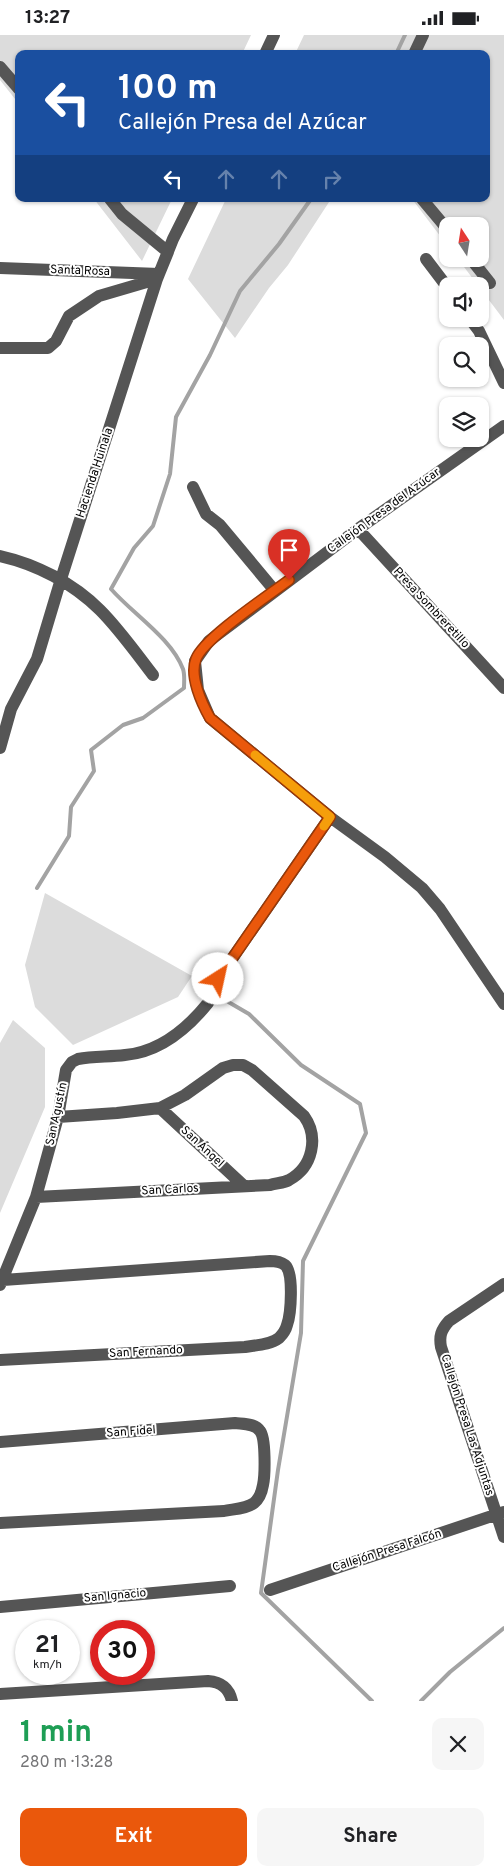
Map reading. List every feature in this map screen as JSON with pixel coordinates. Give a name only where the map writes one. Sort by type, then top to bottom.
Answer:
[{"type":"street","points":[[267,50],[274,35]]},
{"type":"street","points":[[416,50],[422,35]]},
{"type":"street","points":[[0,67],[15,84]]},
{"type":"street","points":[[112,202],[122,214],[168,252],[192,202]]},
{"type":"street","points":[[425,202],[439,219]]},
{"type":"street","name":"Hacienda Huinala","points":[[0,748],[11,709],[37,659],[158,276],[168,252]]},
{"type":"street","points":[[426,259],[440,277]]},
{"type":"street","points":[[477,267],[490,283]]},
{"type":"street","name":"Santa Rosa","points":[[0,268],[158,276]]},
{"type":"street","points":[[2,347],[48,348],[56,341],[69,316],[99,295],[158,276]]},
{"type":"street","points":[[476,327],[504,383]]},
{"type":"street","name":"Callejón Presa del Azúcar","points":[[504,426],[358,529],[209,641],[195,661],[198,690],[210,718],[330,817],[385,857],[422,888],[440,909],[504,1004]]},
{"type":"street","points":[[193,487],[206,514],[220,525],[275,591]]},
{"type":"street","name":"Presa Sombreretillo","points":[[358,529],[504,688]]},
{"type":"street","points":[[0,556],[10,558],[61,579],[100,609],[153,675]]},
{"type":"street","points":[[218,979],[330,817]]},
{"type":"street","name":"San Agustín","points":[[2,1283],[36,1197],[58,1117],[66,1070],[72,1062],[84,1058],[127,1055],[150,1049],[174,1038],[208,1003]]},
{"type":"street","name":"San Carlos","points":[[36,1197],[270,1185],[288,1180],[300,1171],[309,1160],[313,1139],[310,1125],[304,1116],[252,1070],[243,1065],[223,1068],[185,1095],[160,1108]]},
{"type":"street","points":[[58,1117],[160,1108]]},
{"type":"street","name":"San Ángel","points":[[160,1108],[244,1186]]},
{"type":"street","name":"San Fernando","points":[[0,1360],[245,1347],[265,1344],[278,1338],[287,1328],[290,1315],[290,1275],[286,1266],[279,1262],[259,1261],[2,1283]]},
{"type":"street","name":"Callejón Presa Las Adjuntas","points":[[504,1284],[448,1321],[442,1329],[440,1339],[441,1347],[500,1513],[504,1537]]},
{"type":"street","name":"San Fidel","points":[[0,1442],[235,1423],[252,1425],[260,1430],[264,1439],[263,1485],[260,1495],[254,1503],[241,1508],[224,1511],[0,1523]]},
{"type":"street","name":"Callejón Presa Falcón","points":[[270,1590],[500,1513]]},
{"type":"street","name":"San Ignacio","points":[[0,1607],[230,1586]]},
{"type":"street","points":[[0,1694],[208,1681],[224,1685],[230,1692],[232,1701]]},
{"type":"shaded area","points":[[0,35],[251,35],[244,50],[15,50],[15,99],[0,80]]},
{"type":"shaded area","points":[[304,35],[504,35],[504,320],[489,300],[489,277],[472,277],[464,267],[489,267],[489,217],[439,217],[439,234],[414,202],[490,202],[490,50],[297,50]]},
{"type":"shaded area","points":[[96,202],[171,202],[142,261]]},
{"type":"shaded area","points":[[225,202],[329,202],[288,265],[269,288],[235,338],[188,279]]},
{"type":"shaded area","points":[[45,893],[192,976],[178,997],[73,1045],[35,1007],[25,965]]},
{"type":"shaded area","points":[[13,1020],[45,1048],[45,1107],[0,1213],[0,1043]]},
{"type":"waterway","points":[[398,50],[405,35]]},
{"type":"waterway","points":[[37,888],[69,836],[71,807],[94,771],[91,750],[123,725],[143,718],[184,688],[183,669],[170,647],[111,589],[134,548],[153,526],[170,474],[176,417],[210,355],[240,291],[279,244],[309,202]]},
{"type":"waterway","points":[[213,993],[249,1014],[301,1065],[360,1104],[366,1133],[303,1261],[301,1333],[278,1470],[261,1593],[372,1701]]},
{"type":"waterway","points":[[421,1701],[450,1672],[504,1628]]},
{"type":"slow traffic","points":[[255,755],[330,817],[324,826]]},
{"type":"route","points":[[218,979],[330,817],[210,718],[202,702],[195,677],[195,661],[209,641],[289,580]]}]
